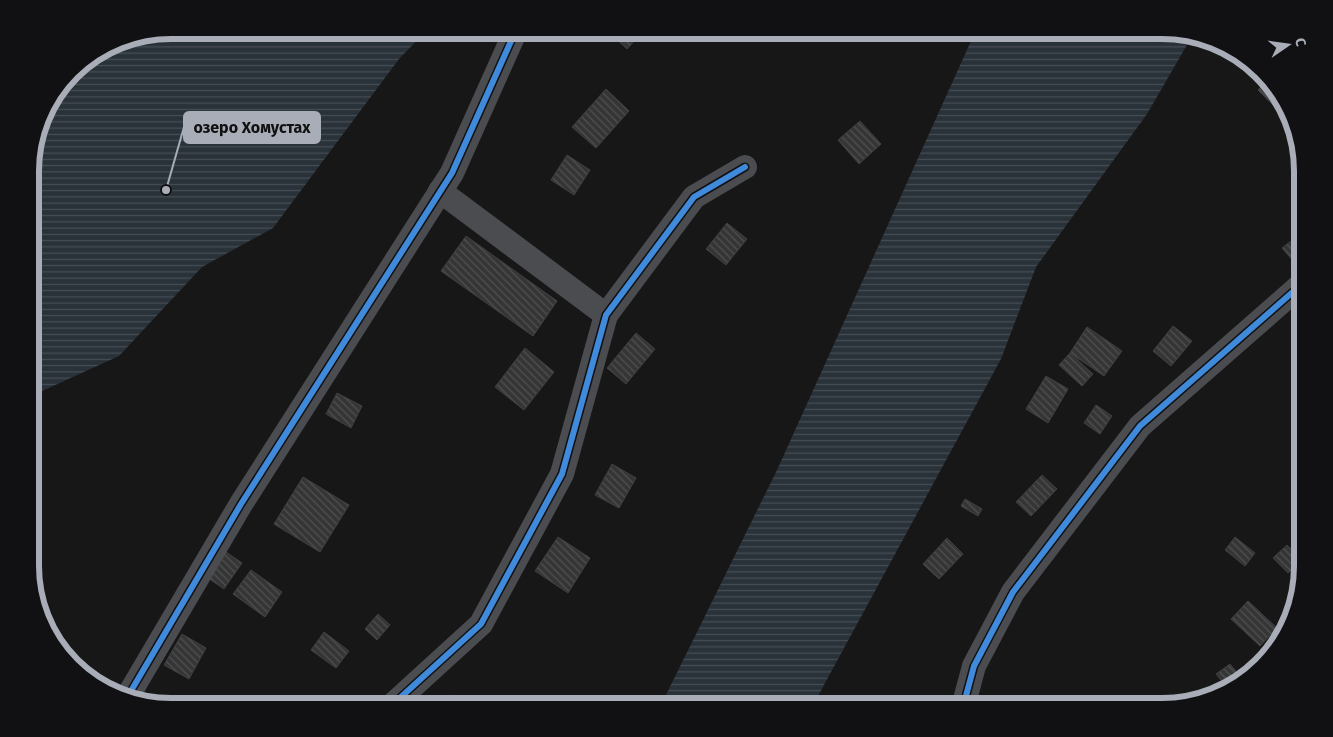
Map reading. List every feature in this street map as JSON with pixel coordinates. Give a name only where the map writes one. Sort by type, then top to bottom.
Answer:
[{"type":"street","points":[[130,692],[241,504],[452,173],[512,39]]},
{"type":"street","points":[[400,698],[480,624],[562,474],[606,315],[694,197],[745,167]]},
{"type":"street","points":[[440,192],[606,315]]},
{"type":"street","points":[[966,698],[974,666],[1013,592],[1140,426],[1294,291]]},
{"type":"shaded area","points":[[162,39],[418,39],[399,59],[273,228],[202,267],[119,356],[39,392],[39,162],[43,137],[52,112],[71,84],[84,71],[112,52],[145,41]]},
{"type":"shaded area","points":[[972,39],[1162,39],[1189,42],[1147,114],[1036,267],[1001,359],[817,698],[664,698],[778,468]]},
{"type":"building","points":[[616,39],[636,39],[627,49]]},
{"type":"building","points":[[1263,85],[1282,114],[1258,90]]},
{"type":"building","points":[[606,89],[629,111],[596,148],[572,127]]},
{"type":"building","points":[[860,121],[881,144],[859,164],[838,140]]},
{"type":"building","points":[[567,155],[590,170],[574,195],[551,180]]},
{"type":"building","points":[[727,223],[747,239],[726,265],[706,249]]},
{"type":"building","points":[[466,236],[557,301],[533,336],[441,271]]},
{"type":"building","points":[[1294,239],[1294,262],[1282,248]]},
{"type":"building","points":[[1173,326],[1192,341],[1171,366],[1153,351]]},
{"type":"building","points":[[1087,327],[1122,351],[1104,376],[1070,353]]},
{"type":"building","points":[[636,333],[655,349],[626,384],[607,368]]},
{"type":"building","points":[[525,348],[554,372],[524,410],[495,387]]},
{"type":"building","points":[[1070,353],[1093,374],[1082,386],[1059,365]]},
{"type":"building","points":[[1046,376],[1068,389],[1048,423],[1026,409]]},
{"type":"building","points":[[337,393],[362,406],[351,428],[326,414]]},
{"type":"building","points":[[1096,405],[1112,416],[1100,434],[1084,423]]},
{"type":"building","points":[[612,464],[636,478],[619,508],[595,495]]},
{"type":"building","points":[[1042,475],[1057,489],[1031,516],[1016,502]]},
{"type":"building","points":[[303,477],[349,505],[320,552],[274,524]]},
{"type":"building","points":[[965,499],[982,509],[978,516],[961,506]]},
{"type":"building","points":[[558,537],[590,558],[568,593],[535,571]]},
{"type":"building","points":[[1235,537],[1255,553],[1245,566],[1225,550]]},
{"type":"building","points":[[947,538],[963,554],[939,579],[923,564]]},
{"type":"building","points":[[1287,545],[1294,552],[1294,568],[1288,573],[1273,558]]},
{"type":"building","points":[[226,552],[242,563],[224,589],[208,578]]},
{"type":"building","points":[[251,570],[282,592],[265,617],[233,594]]},
{"type":"building","points":[[1248,601],[1277,628],[1260,646],[1231,619]]},
{"type":"building","points":[[378,614],[390,625],[377,640],[365,629]]},
{"type":"building","points":[[324,632],[349,651],[336,668],[311,650]]},
{"type":"building","points":[[182,634],[206,648],[189,679],[164,665]]},
{"type":"building","points":[[1230,664],[1238,674],[1224,683],[1216,674]]},
{"type":"cycle path","points":[[130,692],[241,504],[452,173],[512,39]]},
{"type":"cycle path","points":[[400,698],[481,624],[562,474],[606,315],[694,197],[745,167]]},
{"type":"cycle path","points":[[965,698],[974,666],[1013,592],[1140,426],[1294,291]]},
{"type":"place","name":"озеро Хомустах","points":[[166,190]]}]
